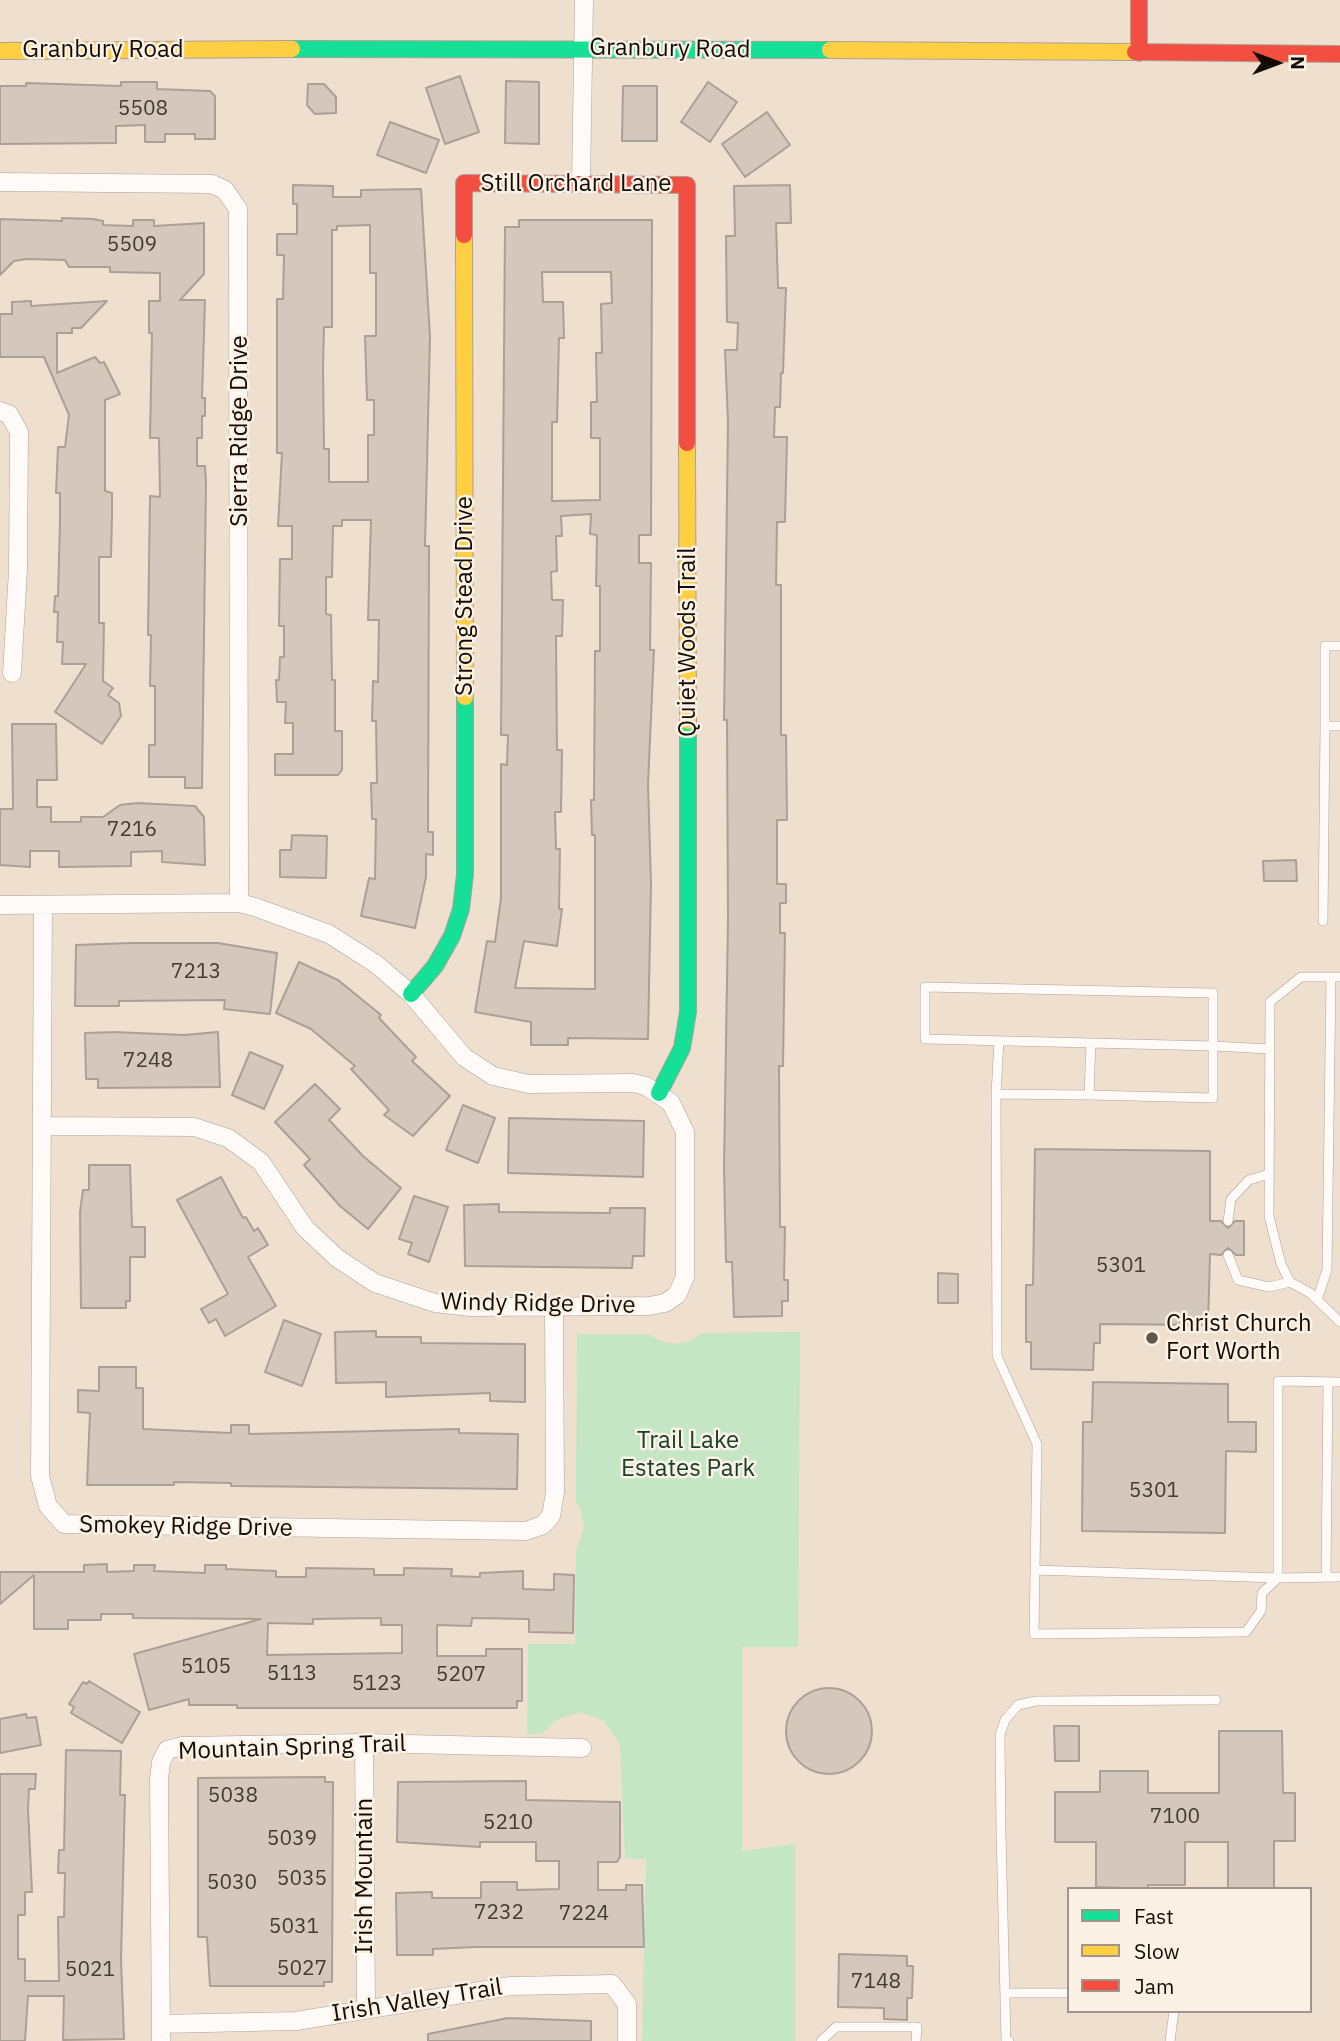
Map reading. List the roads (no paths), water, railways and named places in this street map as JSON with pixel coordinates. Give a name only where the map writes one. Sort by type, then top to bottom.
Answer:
[{"type":"street","points":[[581,184],[584,0]]},
{"type":"street","points":[[1139,0],[1139,53]]},
{"type":"street","name":"Granbury Road","points":[[0,51],[582,48],[1340,54]]},
{"type":"street","name":"Sierra Ridge Drive","points":[[0,182],[212,184],[225,190],[238,209],[239,903]]},
{"type":"street","name":"Still Orchard Lane","points":[[464,183],[687,185]]},
{"type":"street","name":"Strong Stead Drive","points":[[411,994],[435,966],[452,936],[461,909],[465,883],[464,183]]},
{"type":"street","name":"Quiet Woods Trail","points":[[659,1093],[682,1048],[688,1012],[687,185]]},
{"type":"street","points":[[0,411],[9,414],[19,432],[18,570],[12,673]]},
{"type":"street","points":[[0,905],[239,903],[304,923],[329,934],[376,964],[411,994],[464,1057],[493,1076],[529,1084],[633,1083],[659,1093]]},
{"type":"street","name":"Smokey Ridge Drive","points":[[43,905],[44,1126],[40,1476],[48,1506],[64,1524],[513,1531],[527,1531],[543,1525],[551,1516],[555,1492],[554,1306]]},
{"type":"street","name":"Windy Ridge Drive","points":[[44,1126],[186,1126],[228,1138],[251,1153],[318,1242],[356,1272],[375,1283],[416,1298],[452,1306],[649,1306],[665,1303],[677,1295],[685,1277],[687,1259],[685,1132],[671,1103],[659,1093]]},
{"type":"street","name":"Mountain Spring Trail","points":[[161,2033],[159,1779],[161,1762],[167,1750],[182,1746],[365,1743],[582,1748]]},
{"type":"street","name":"Irish Mountain","points":[[365,1743],[366,2009]]},
{"type":"street","name":"Irish Valley Trail","points":[[161,2033],[296,2021],[511,1986],[612,1984],[627,2004],[627,2041]]},
{"type":"lane","points":[[1323,921],[1325,646],[1340,646]]},
{"type":"lane","points":[[1325,726],[1340,726]]},
{"type":"lane","points":[[1317,1300],[1326,1270],[1336,977],[1301,977],[1270,1002],[1269,1216],[1280,1264],[1290,1282],[1317,1300],[1340,1322]]},
{"type":"lane","points":[[996,1094],[1213,1098],[1213,1046],[1213,993],[925,988],[925,1040],[1213,1046],[1270,1049]]},
{"type":"lane","points":[[999,1041],[996,1094],[997,1356],[1037,1444],[1034,1634],[1246,1632],[1261,1611],[1262,1593],[1278,1578],[1278,1381],[1340,1382]]},
{"type":"lane","points":[[1089,1095],[1091,1043]]},
{"type":"lane","points":[[1228,1221],[1231,1199],[1249,1180],[1269,1174]]},
{"type":"lane","points":[[1228,1255],[1238,1280],[1269,1287],[1290,1282]]},
{"type":"lane","points":[[1326,1577],[1328,1382]]},
{"type":"lane","points":[[1035,1570],[1278,1578],[1340,1577]]},
{"type":"lane","points":[[1009,2041],[1006,2041],[1000,1735],[1005,1720],[1018,1705],[1036,1701],[1216,1700]]},
{"type":"lane","points":[[1005,1993],[1067,1993]]},
{"type":"lane","points":[[1170,2041],[1174,2013]]},
{"type":"lane","points":[[821,2041],[836,2027],[917,2027],[916,2041]]},
{"type":"place","name":"Christ Church Fort Worth","points":[[1152,1338]]},
{"type":"park label","name":"Trail Lake Estates Park","points":[[688,1455]]}]
